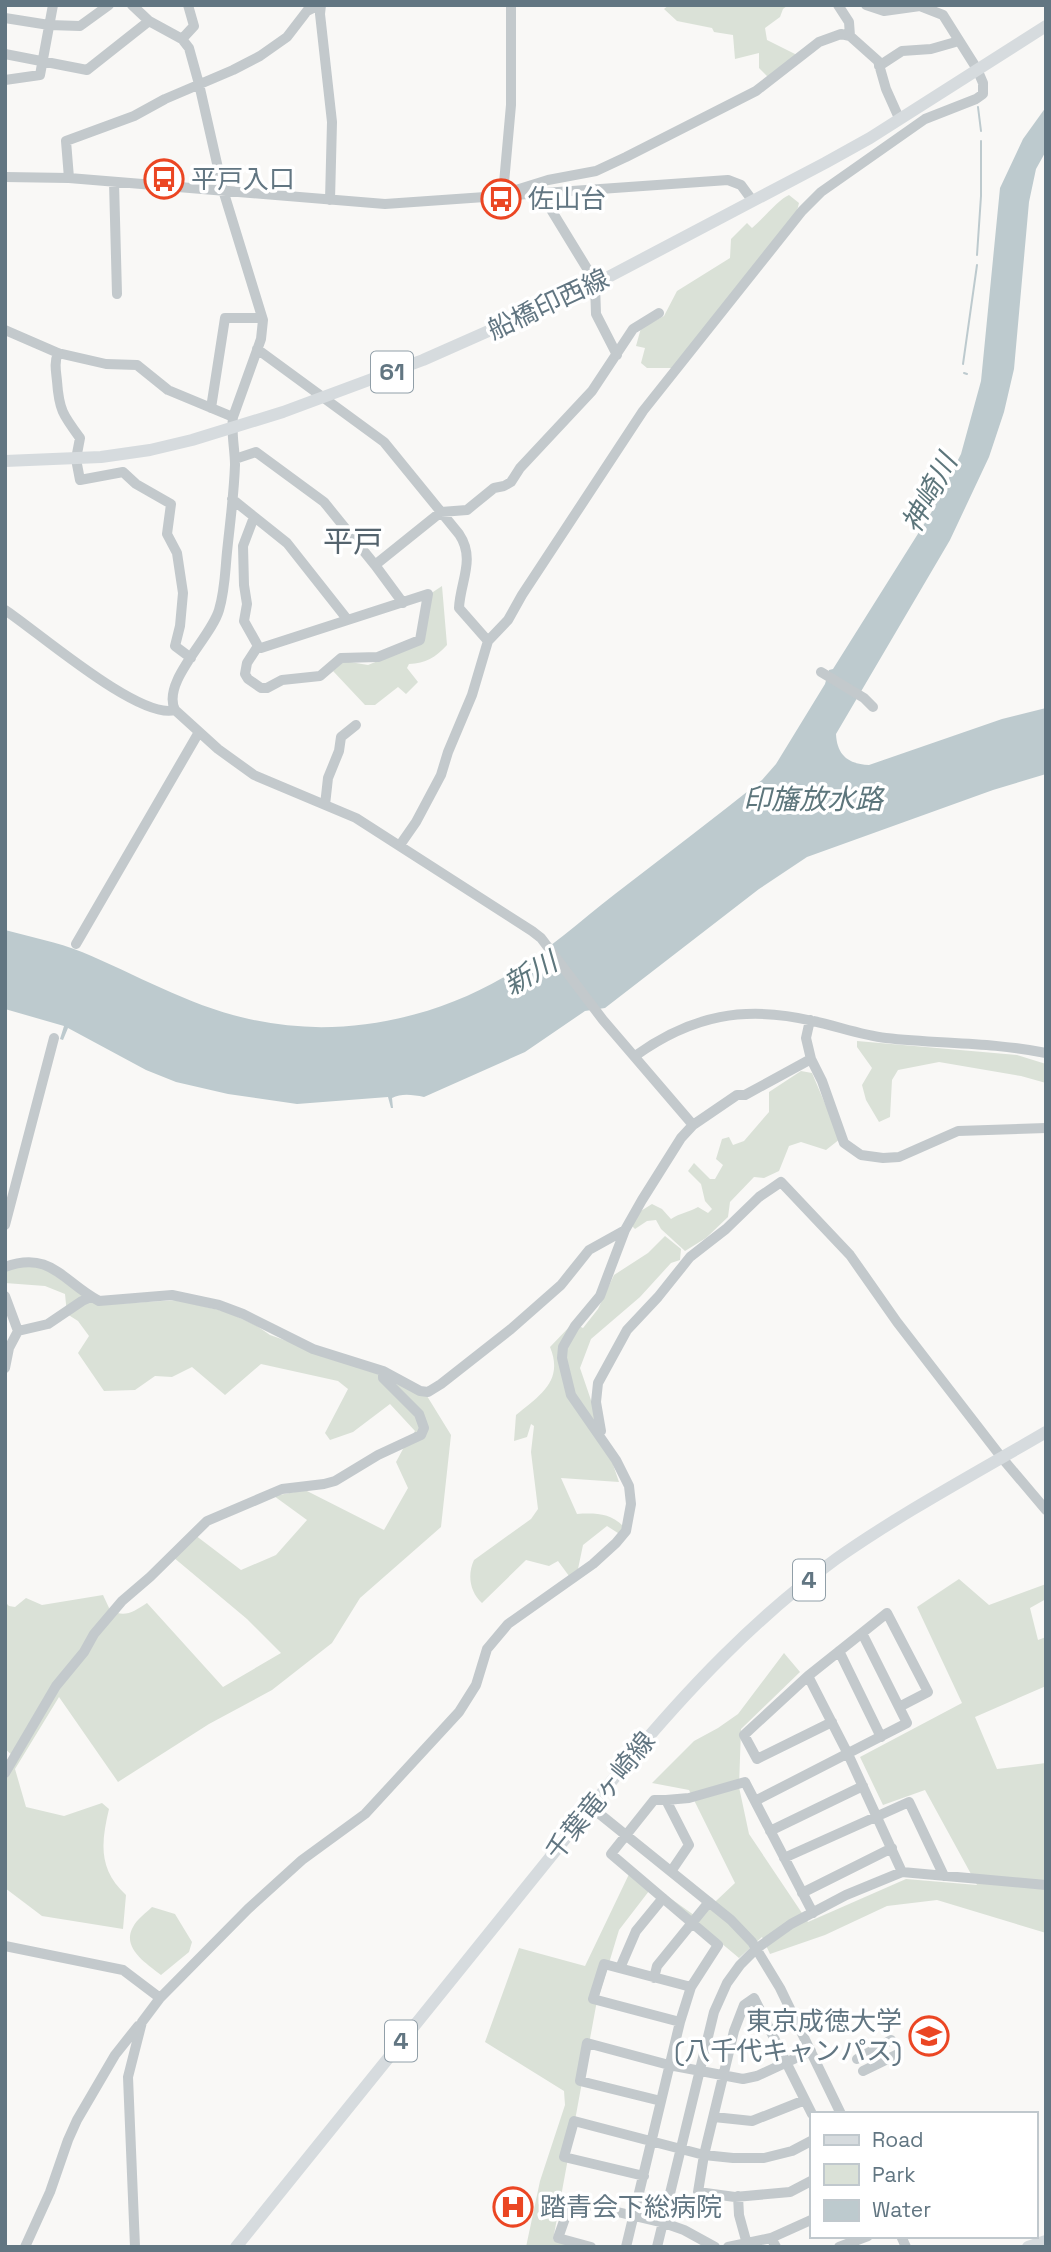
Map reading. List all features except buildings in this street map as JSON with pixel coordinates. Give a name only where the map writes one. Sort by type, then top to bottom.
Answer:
[{"type":"main road","name":"船橋印西線","points":[[5,461],[76,459],[150,450],[232,423],[324,398],[469,341],[595,284],[825,163],[1046,26]]},
{"type":"main road","name":"千葉竜ヶ崎線","points":[[236,2247],[684,1695],[739,1639],[776,1607],[870,1536],[1046,1432]]},
{"type":"main road","points":[[1028,2247],[1046,2241]]},
{"type":"street","points":[[5,80],[40,75],[53,5]]},
{"type":"street","points":[[5,18],[50,25],[80,26],[109,5]]},
{"type":"street","points":[[132,5],[149,21],[182,39],[189,48],[223,190],[262,318],[261,339],[232,423],[235,459],[225,590],[217,616],[172,692],[171,702],[175,710],[254,775],[356,818],[541,938],[603,1020],[693,1125]]},
{"type":"street","points":[[182,39],[194,26],[188,5]]},
{"type":"street","points":[[69,178],[66,141],[134,116],[260,56],[286,37],[307,11],[320,5],[332,122],[330,200]]},
{"type":"street","points":[[503,194],[511,93],[511,5]]},
{"type":"street","points":[[838,5],[849,22],[850,37]]},
{"type":"street","points":[[400,845],[416,822],[441,775],[472,695],[488,640],[508,620],[643,411],[802,211],[821,192],[925,120],[983,94],[983,83],[977,69],[943,15],[920,6],[884,11],[866,5]]},
{"type":"street","points":[[5,54],[87,70],[149,21]]},
{"type":"street","points":[[503,194],[548,180],[596,171],[756,91],[819,42],[841,34],[850,37],[871,53],[879,66],[899,118]]},
{"type":"street","points":[[879,66],[902,51],[931,49],[959,41]]},
{"type":"street","points":[[5,177],[69,178],[406,204],[503,194],[728,180],[741,184],[752,200]]},
{"type":"street","points":[[114,182],[117,294]]},
{"type":"street","points":[[543,192],[595,284],[596,314],[617,355]]},
{"type":"street","points":[[375,565],[441,512],[467,510],[494,488],[511,482],[520,468],[592,391],[633,329],[659,313]]},
{"type":"street","points":[[211,408],[225,318],[262,318]]},
{"type":"street","points":[[5,330],[58,353],[106,364],[137,365],[168,390],[211,408],[232,423]]},
{"type":"street","points":[[257,349],[384,442],[465,542],[468,551],[459,608],[488,640]]},
{"type":"street","points":[[58,353],[55,362],[58,402],[66,420],[80,438],[76,459],[80,480],[123,472],[136,484],[171,504],[167,534],[177,553],[183,593],[175,646],[191,658]]},
{"type":"street","points":[[235,459],[256,452],[324,502],[403,603]]},
{"type":"street","points":[[232,499],[287,543],[347,619]]},
{"type":"street","points":[[254,517],[243,546],[247,604],[244,621],[261,648],[428,594],[420,640],[378,657],[341,658],[329,670],[314,678],[282,680],[267,688],[261,688],[245,674],[247,663],[258,646]]},
{"type":"street","points":[[5,610],[102,681],[162,711],[175,710]]},
{"type":"street","points":[[821,672],[864,698],[873,707]]},
{"type":"street","points":[[325,804],[328,778],[339,751],[341,737],[356,725]]},
{"type":"street","points":[[76,944],[199,732]]},
{"type":"street","points":[[635,1056],[679,1030],[705,1020],[763,1012],[882,1037],[961,1042],[1046,1053]]},
{"type":"street","points":[[810,1020],[806,1038],[811,1059],[822,1081],[844,1143],[860,1154],[870,1157],[899,1157],[958,1131],[1046,1128]]},
{"type":"street","points":[[5,1225],[54,1038]]},
{"type":"street","points":[[25,2247],[50,2192],[77,2120],[115,2055],[160,1998],[302,1860],[365,1814],[459,1712],[476,1685],[487,1649],[508,1624],[582,1572],[617,1543],[626,1531],[631,1504],[629,1486],[617,1460],[571,1395],[562,1358],[563,1347],[575,1326],[600,1296],[625,1230],[681,1138],[693,1125],[737,1095],[745,1095],[811,1059]]},
{"type":"street","points":[[606,1443],[598,1421],[597,1383],[627,1330],[690,1257],[726,1229],[758,1197],[781,1182],[850,1255],[897,1322],[1002,1458],[1046,1510]]},
{"type":"street","points":[[5,1267],[27,1261],[46,1264],[99,1301],[172,1295],[219,1305],[313,1349],[383,1371],[428,1392],[525,1317],[561,1284],[589,1250],[625,1230]]},
{"type":"street","points":[[5,1296],[18,1331]]},
{"type":"street","points":[[5,1368],[9,1348],[18,1331],[48,1324],[91,1297]]},
{"type":"street","points":[[5,1773],[56,1686],[84,1652],[94,1634],[122,1601],[207,1521],[282,1489],[328,1483],[421,1435],[424,1428],[419,1414],[383,1378],[383,1371]]},
{"type":"street","points":[[832,1722],[757,1759],[744,1735],[808,1676],[887,1613],[928,1692],[899,1706]]},
{"type":"street","points":[[755,1801],[907,1723],[862,1633]]},
{"type":"street","points":[[839,1651],[881,1737]]},
{"type":"street","points":[[808,1676],[848,1754],[902,1872]]},
{"type":"street","points":[[626,2247],[680,2022],[691,1987],[718,1945],[611,1854],[654,1800],[690,1798],[745,1782],[813,1913]]},
{"type":"street","points":[[770,1831],[863,1786]]},
{"type":"street","points":[[666,1800],[689,1845],[672,1870]]},
{"type":"street","points":[[784,1858],[909,1802],[944,1876]]},
{"type":"street","points":[[592,1807],[731,1920],[756,1949],[780,1988],[840,2112]]},
{"type":"street","points":[[802,1893],[891,1848]]},
{"type":"street","points":[[657,2247],[706,2043],[719,2000],[740,1965],[756,1949],[791,1924],[846,1895],[902,1872],[1046,1885]]},
{"type":"street","points":[[621,1968],[636,1931],[663,1898]]},
{"type":"street","points":[[654,1978],[657,1966],[709,1902]]},
{"type":"street","points":[[5,1946],[123,1970],[160,1998]]},
{"type":"street","points":[[680,2022],[593,1999],[604,1964],[691,1987]]},
{"type":"street","points":[[810,2182],[790,2192],[738,2196],[698,2192],[704,2155],[734,2031],[744,2005],[754,1998],[811,2112]]},
{"type":"street","points":[[135,2247],[128,2077],[142,2022]]},
{"type":"street","points":[[857,2059],[891,2040]]},
{"type":"street","points":[[661,2101],[580,2081],[587,2043],[669,2065],[743,2080],[811,2051]]},
{"type":"street","points":[[863,2071],[898,2054]]},
{"type":"street","points":[[713,2117],[752,2121],[805,2100]]},
{"type":"street","points":[[644,2176],[564,2157],[574,2121],[704,2155],[764,2158],[792,2151],[810,2141]]},
{"type":"street","points":[[738,2196],[741,2224],[747,2244]]},
{"type":"street","points":[[591,2247],[558,2238],[571,2201],[664,2223],[684,2230],[715,2247]]},
{"type":"street","points":[[728,2247],[774,2242],[810,2221]]},
{"type":"street","points":[[839,2247],[864,2238]]},
{"type":"green space","points":[[669,5],[788,5],[780,17],[765,28],[767,40],[799,56],[769,78],[759,68],[759,53],[735,59],[733,35],[677,21],[664,9]]},
{"type":"green space","points":[[789,195],[799,203],[796,215],[672,368],[647,368],[641,363],[645,348],[636,346],[641,328],[664,316],[677,291],[730,258],[731,239],[747,223],[752,228]]},
{"type":"green space","points":[[442,586],[447,645],[430,659],[409,664],[407,668],[418,682],[406,694],[398,687],[375,705],[365,705],[333,671],[344,661],[368,665],[420,644],[430,594]]},
{"type":"green space","points":[[857,1041],[1017,1055],[1046,1064],[1046,1083],[939,1062],[898,1070],[892,1080],[890,1117],[879,1122],[866,1100],[862,1085],[872,1068],[857,1047]]},
{"type":"green space","points":[[801,1071],[812,1073],[840,1139],[826,1150],[801,1142],[789,1146],[779,1171],[764,1178],[754,1177],[730,1202],[728,1217],[706,1238],[685,1251],[661,1229],[656,1220],[647,1221],[635,1229],[631,1225],[636,1214],[652,1204],[662,1209],[671,1219],[698,1207],[708,1213],[712,1209],[705,1201],[701,1184],[688,1171],[694,1163],[710,1179],[715,1179],[723,1165],[716,1159],[722,1139],[729,1137],[733,1145],[744,1141],[769,1112],[769,1092]]},
{"type":"green space","points":[[665,1236],[681,1249],[680,1260],[671,1263],[640,1297],[591,1339],[580,1368],[619,1482],[561,1478],[577,1514],[608,1516],[624,1527],[621,1535],[607,1526],[583,1545],[578,1569],[569,1576],[558,1561],[549,1566],[526,1560],[482,1603],[471,1583],[474,1560],[531,1519],[538,1509],[531,1452],[534,1426],[531,1424],[527,1437],[514,1441],[516,1415],[541,1394],[552,1378],[554,1359],[550,1347],[573,1323],[583,1328],[598,1309],[614,1275],[648,1253]]},
{"type":"green space","points":[[21,1266],[42,1267],[99,1305],[177,1300],[227,1312],[270,1335],[367,1369],[427,1396],[451,1435],[441,1527],[360,1598],[332,1643],[272,1690],[209,1724],[118,1782],[59,1697],[15,1769],[26,1807],[64,1816],[102,1803],[109,1809],[104,1833],[104,1855],[110,1875],[126,1895],[123,1929],[42,1916],[5,1888],[5,1769],[12,1755],[5,1749],[5,1602],[15,1607],[26,1598],[42,1605],[103,1595],[110,1610],[125,1614],[147,1603],[223,1687],[281,1653],[247,1619],[173,1557],[195,1535],[241,1570],[276,1555],[307,1520],[274,1496],[305,1490],[384,1530],[408,1488],[396,1462],[415,1431],[390,1404],[353,1432],[330,1440],[325,1433],[348,1389],[338,1381],[261,1364],[225,1395],[192,1367],[172,1377],[155,1376],[135,1390],[104,1391],[78,1353],[89,1336],[78,1321],[67,1314],[65,1294],[45,1286],[5,1283],[5,1271]]},
{"type":"green space","points":[[959,1579],[989,1605],[1046,1584],[1046,1599],[1030,1608],[1038,1640],[1046,1637],[1046,1686],[975,1717],[997,1769],[1046,1763],[1046,1933],[937,1900],[887,1906],[825,1935],[770,1954],[762,1937],[739,1958],[702,1927],[649,1891],[619,1930],[596,2006],[553,2240],[580,2247],[526,2247],[540,2181],[565,2105],[564,2091],[485,2042],[519,1948],[585,1966],[631,1870],[698,1918],[735,1883],[689,1790],[652,1783],[694,1741],[738,1714],[784,1653],[800,1672],[741,1729],[739,1787],[749,1834],[808,1922],[906,1879],[977,1885],[925,1790],[883,1805],[860,1757],[962,1703],[917,1607]]},
{"type":"green space","points":[[152,1907],[175,1914],[192,1942],[189,1952],[161,1975],[137,1955],[130,1942],[135,1924]]},
{"type":"water","name":"印旛放水路","points":[[1046,107],[1046,151],[1036,169],[1029,202],[1014,369],[1004,412],[989,457],[950,540],[836,734],[839,748],[845,757],[855,763],[869,765],[1002,719],[1046,708],[1046,774],[993,790],[807,857],[759,889],[605,1008],[585,1011],[525,1052],[424,1097],[396,1096],[392,1098],[393,1108],[388,1097],[297,1104],[228,1094],[176,1082],[146,1070],[68,1028],[63,1040],[60,1039],[64,1026],[5,1009],[5,930],[73,948],[185,998],[249,1019],[315,1027],[381,1022],[413,1015],[475,992],[519,968],[762,780],[776,764],[825,684],[829,670],[833,669],[931,513],[961,454],[981,381],[1000,188],[1023,139]]},
{"type":"waterway","points":[[978,107],[981,131]]},
{"type":"waterway","points":[[977,255],[981,141]]},
{"type":"waterway","points":[[963,364],[977,265]]},
{"type":"place","name":"平戸入口","points":[[164,179]]},
{"type":"place","name":"佐山台","points":[[501,199]]},
{"type":"place","name":"東京成徳大学 (八千代キャンパス)","points":[[929,2036]]},
{"type":"place","name":"踏青会下総病院","points":[[513,2207]]},
{"type":"district","name":"平戸","points":[[353,542]]},
{"type":"water label","name":"神崎川","points":[[929,493]]},
{"type":"water label","name":"新川","points":[[530,973]]}]
